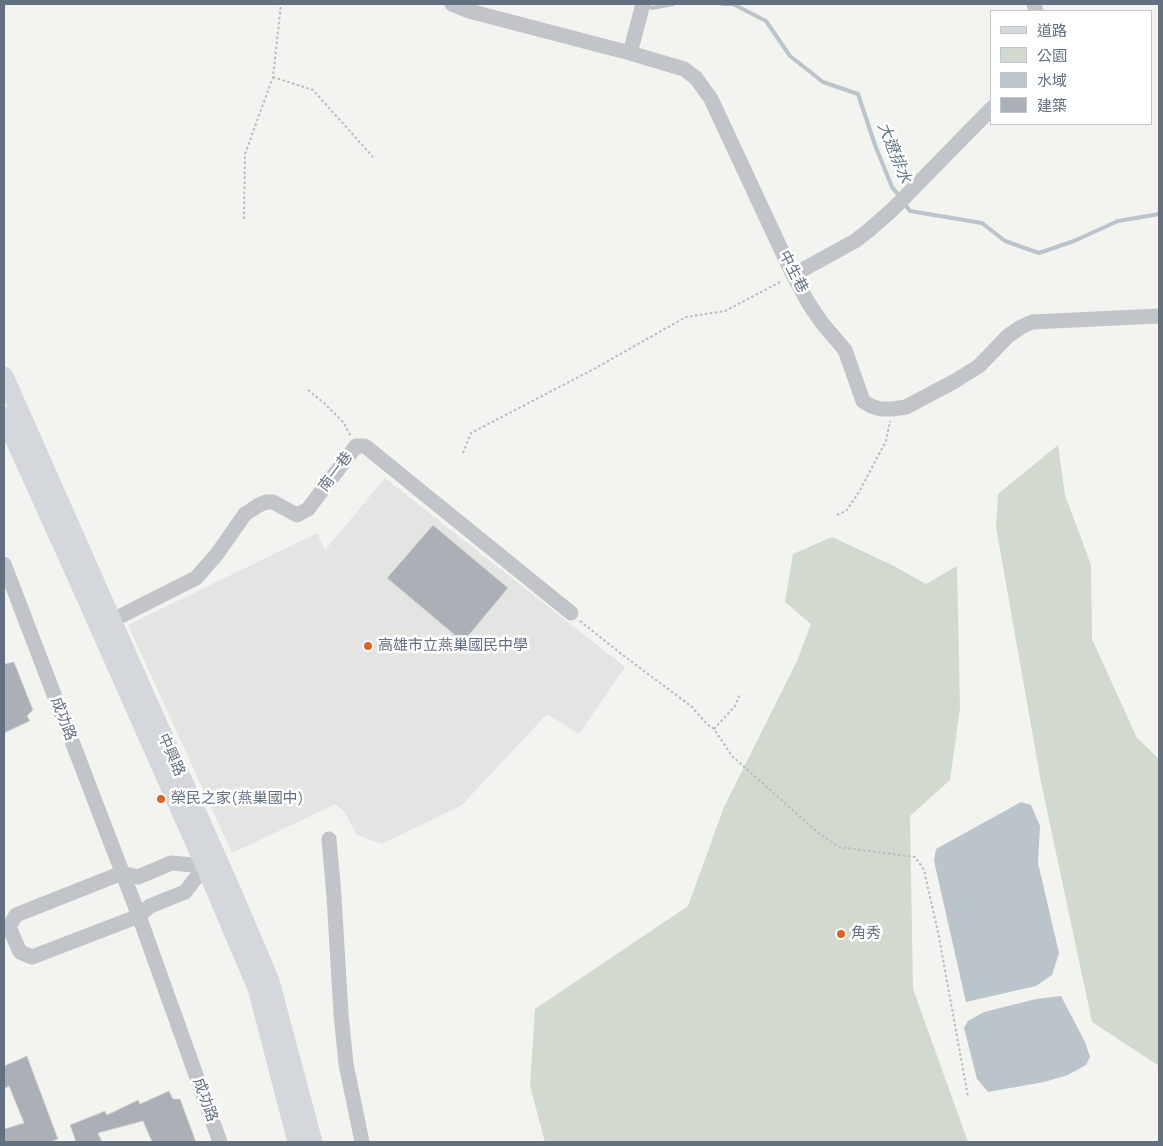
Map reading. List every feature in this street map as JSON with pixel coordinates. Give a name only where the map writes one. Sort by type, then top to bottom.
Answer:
[{"type":"main road","name":"中興路","points":[[4,376],[105,624],[212,864],[270,980],[313,1142]]},
{"type":"main road","name":"中興路","points":[[5,426],[105,624]]},
{"type":"main road","name":"中興路","points":[[212,864],[257,988],[298,1142]]},
{"type":"lane","name":"中生巷","points":[[452,4],[469,11],[684,69],[696,78],[711,99],[793,275],[822,323],[845,350],[863,401],[871,406],[880,409],[906,407],[979,366],[1008,336],[1032,322],[1159,316]]},
{"type":"lane","points":[[630,53],[641,8]]},
{"type":"lane","points":[[793,275],[855,242],[892,210],[990,110]]},
{"type":"lane","name":"南一巷","points":[[105,624],[196,578],[217,554],[245,514],[258,505],[273,502],[297,515],[308,509],[356,446],[365,446],[571,613]]},
{"type":"lane","name":"成功路","points":[[4,564],[139,916],[220,1142]]},
{"type":"lane","points":[[329,839],[346,1064],[362,1142]]},
{"type":"lane","points":[[171,863],[212,864],[185,892],[150,906],[139,916],[32,958],[20,952],[9,927],[16,915],[122,873],[138,877],[171,863]]},
{"type":"path","points":[[244,219],[246,154],[273,77],[281,4]]},
{"type":"path","points":[[273,77],[313,90],[373,157]]},
{"type":"path","points":[[463,453],[471,432],[592,370],[686,317],[725,311],[793,275]]},
{"type":"path","points":[[308,390],[344,423],[356,446]]},
{"type":"path","points":[[837,516],[846,511],[859,492],[886,441],[893,409]]},
{"type":"path","points":[[571,613],[624,656],[691,706],[714,729],[732,756],[816,832],[839,847],[915,857],[924,870],[939,937],[968,1097]]},
{"type":"path","points":[[714,729],[735,706],[740,694]]},
{"type":"shaded area","name":"高雄市立燕巢國民中學","points":[[385,478],[625,667],[579,734],[547,714],[462,805],[382,844],[357,835],[345,813],[336,804],[232,853],[128,625],[317,533],[325,550]]},
{"type":"green space","points":[[1058,445],[1065,495],[1091,565],[1092,639],[1137,738],[1159,759],[1159,1066],[1092,1022],[1041,782],[996,527],[998,494]]},
{"type":"green space","points":[[832,537],[894,566],[926,584],[957,566],[960,708],[950,780],[910,816],[913,989],[968,1142],[545,1142],[530,1086],[535,1009],[688,906],[724,807],[797,661],[811,624],[785,602],[793,554]]},
{"type":"water","points":[[1021,802],[1031,805],[1040,826],[1038,863],[1059,953],[1052,975],[1036,986],[966,1002],[934,861],[936,849]]},
{"type":"water","points":[[1061,996],[1085,1042],[1090,1057],[1086,1065],[1068,1075],[1044,1082],[988,1092],[977,1079],[964,1028],[968,1021],[984,1012],[1036,999]]},
{"type":"building","points":[[433,525],[508,588],[463,642],[387,578]]},
{"type":"building","points":[[14,662],[33,710],[27,716],[30,721],[4,733],[4,664]]},
{"type":"building","points":[[27,1056],[58,1139],[50,1142],[4,1142],[4,1129],[24,1123],[9,1086],[4,1089],[4,1066]]},
{"type":"building","points":[[169,1091],[173,1099],[180,1099],[196,1142],[152,1142],[143,1121],[98,1133],[102,1142],[76,1142],[70,1125],[105,1111],[107,1115],[138,1100],[140,1104]]},
{"type":"waterway","name":"大遼排水","points":[[646,5],[652,8],[673,4]]},
{"type":"waterway","name":"大遼排水","points":[[722,4],[733,4],[766,21],[790,56],[823,82],[858,94],[875,145],[892,187],[900,197]]},
{"type":"waterway","name":"大遼排水","points":[[904,203],[910,211],[982,223],[1005,241],[1039,253],[1074,241],[1118,221],[1159,214]]},
{"type":"place","name":"高雄市立燕巢國民中學","points":[[368,646]]},
{"type":"place","name":"榮民之家(燕巢國中)","points":[[161,799]]},
{"type":"place","name":"角秀","points":[[841,934]]}]
